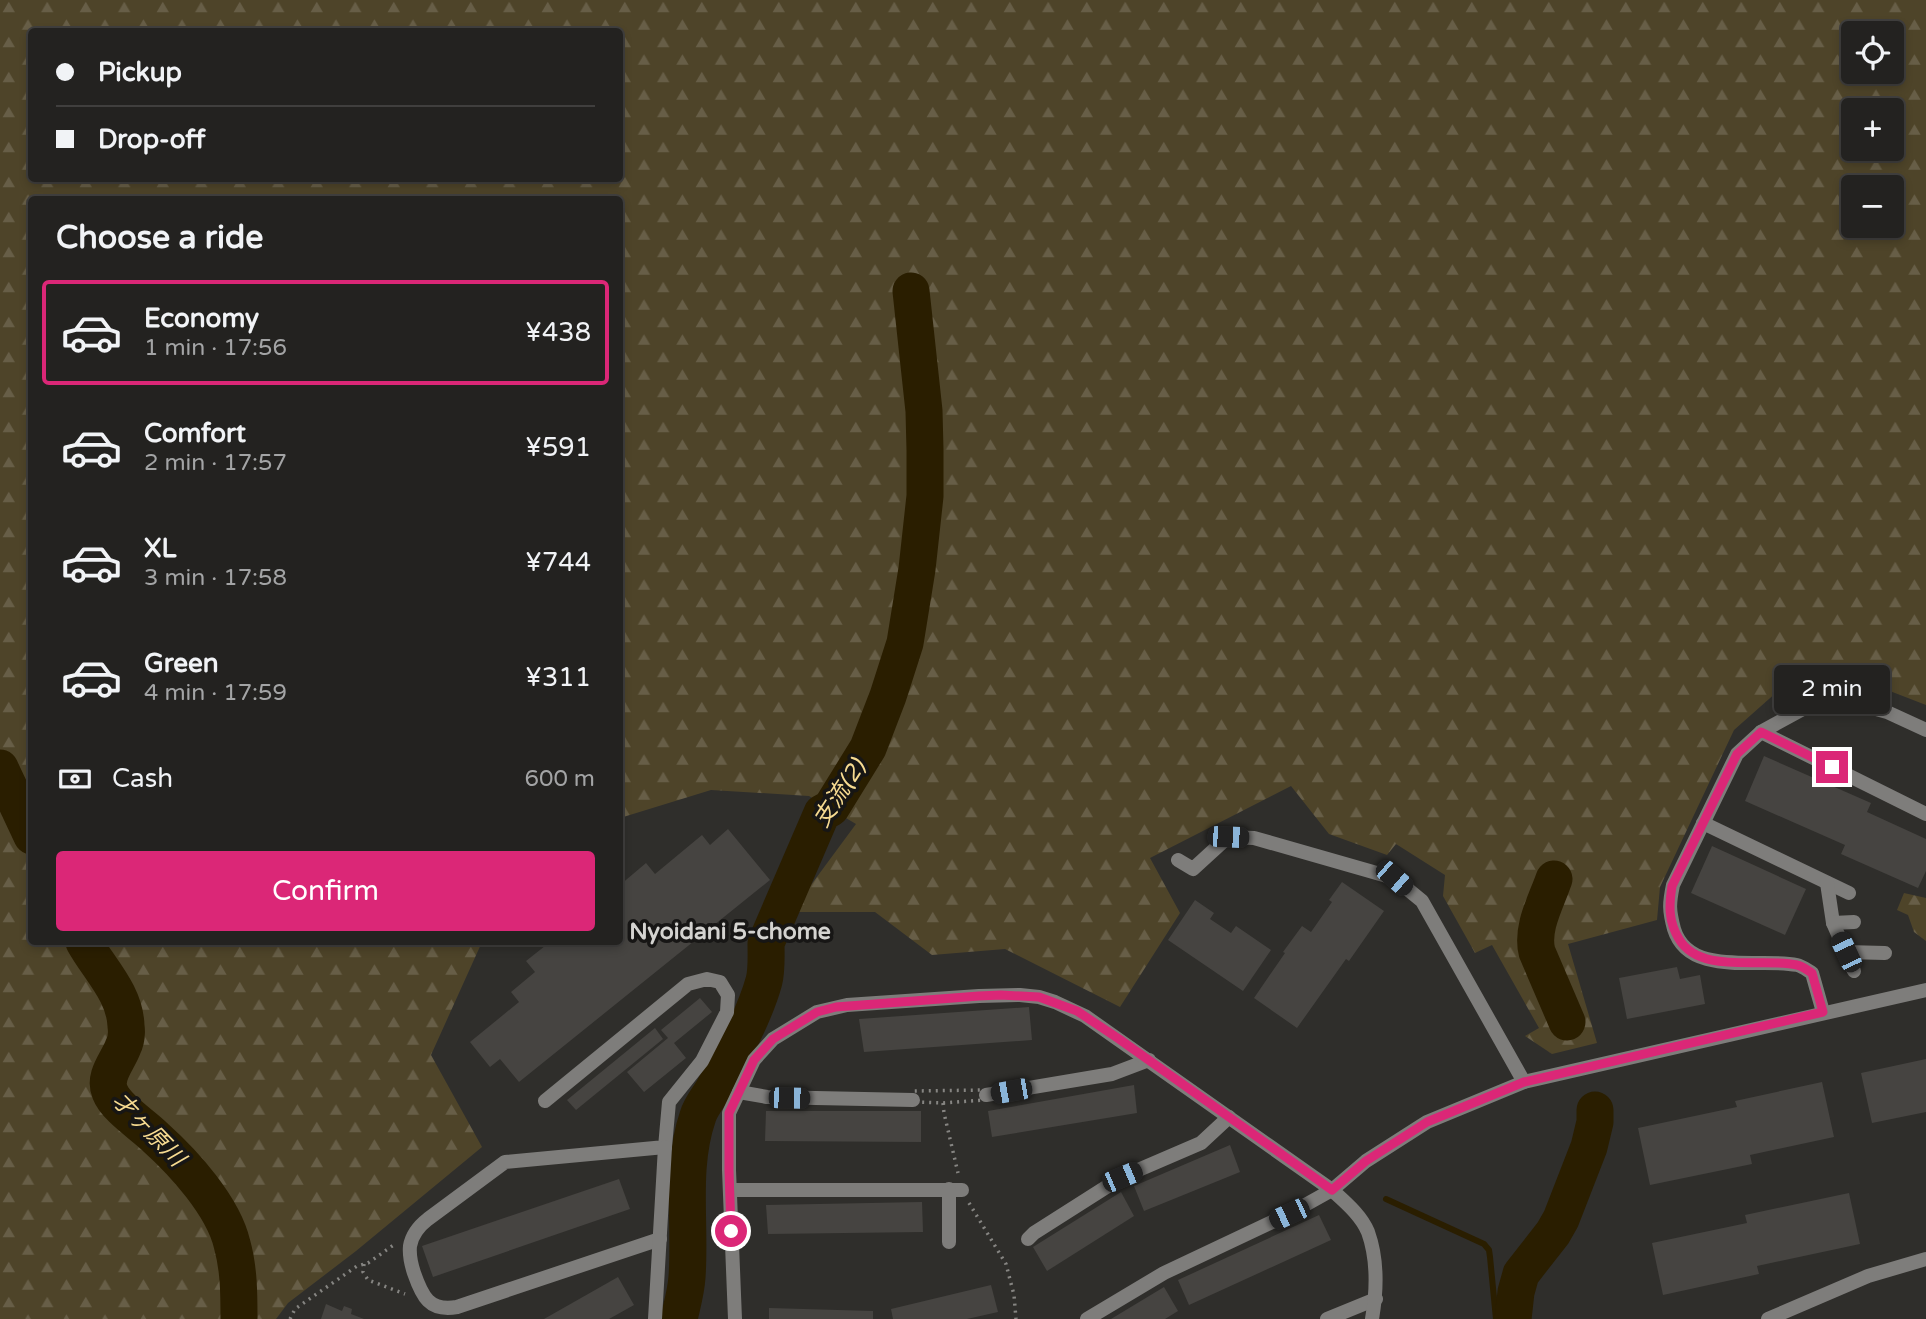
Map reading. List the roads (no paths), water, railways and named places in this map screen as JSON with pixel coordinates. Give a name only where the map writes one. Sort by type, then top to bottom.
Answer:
[{"type":"street","points":[[1823,1012],[1812,973],[1799,965],[1711,961],[1684,948],[1675,932],[1668,906],[1672,886],[1737,754],[1761,732],[1811,705],[1851,702],[1887,712],[1926,730]]},
{"type":"street","points":[[1761,732],[1926,814]]},
{"type":"street","points":[[1703,823],[1849,893]]},
{"type":"street","points":[[1178,860],[1193,869],[1228,837],[1254,838],[1394,878],[1422,901],[1524,1082]]},
{"type":"street","points":[[1827,883],[1833,923],[1854,971]]},
{"type":"street","points":[[1833,923],[1854,922]]},
{"type":"street","points":[[1846,952],[1885,954]]},
{"type":"street","points":[[545,1101],[688,984],[707,979],[720,982],[728,995],[727,1012],[702,1061],[669,1102],[655,1319]]},
{"type":"street","points":[[1087,1319],[1164,1273],[1289,1214],[1332,1190],[1366,1161],[1427,1122],[1524,1082],[1926,990]]},
{"type":"street","points":[[734,1319],[729,1113],[754,1060],[773,1039],[817,1012],[847,1005],[990,995],[1039,997],[1077,1011],[1332,1190],[1353,1210],[1367,1231],[1377,1274],[1372,1319]]},
{"type":"street","points":[[986,1095],[1112,1074],[1149,1060]]},
{"type":"street","points":[[739,1092],[767,1097],[914,1100]]},
{"type":"street","points":[[1028,1239],[1122,1177],[1201,1143],[1229,1117]]},
{"type":"street","points":[[660,1238],[457,1307],[447,1308],[437,1307],[421,1293],[410,1259],[412,1241],[417,1229],[505,1162],[665,1147]]},
{"type":"street","points":[[730,1191],[955,1189],[949,1242]]},
{"type":"street","points":[[1768,1319],[1868,1276],[1926,1259]]},
{"type":"street","points":[[1327,1319],[1376,1299]]},
{"type":"waterway","name":"支流(2)","points":[[679,1319],[687,1277],[689,1156],[698,1116],[749,1022],[764,981],[766,943],[822,813],[831,808],[868,748],[905,643],[925,496],[924,411],[911,291]]},
{"type":"waterway","name":"才ヶ原川","points":[[0,768],[28,828]]},
{"type":"waterway","points":[[1554,879],[1540,915],[1536,943],[1537,952],[1567,1022]]},
{"type":"waterway","name":"才ヶ原川","points":[[86,945],[116,992],[125,1014],[126,1040],[108,1080],[110,1092],[124,1110],[190,1172],[220,1215],[232,1244],[236,1263],[239,1319]]},
{"type":"waterway","points":[[1513,1319],[1521,1274],[1561,1219],[1589,1147],[1595,1110]]},
{"type":"waterway","points":[[1386,1199],[1484,1244],[1489,1250],[1496,1319]]},
{"type":"district","name":"Nyoidani 5-chome","points":[[730,931]]}]
